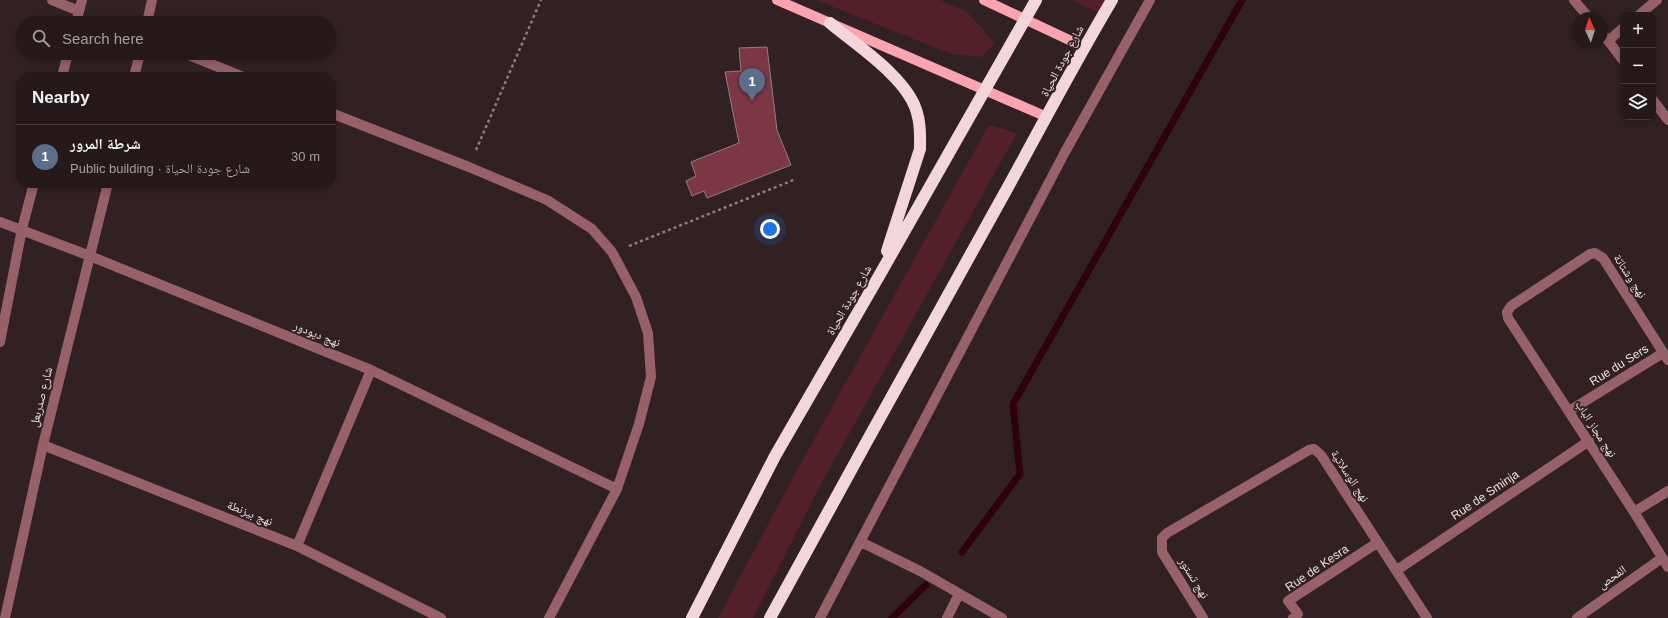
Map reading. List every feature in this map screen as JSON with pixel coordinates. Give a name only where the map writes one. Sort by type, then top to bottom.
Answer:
[{"type":"highway","name":"شارع جودة الحياة","points":[[692,618],[775,456],[1036,0]]},
{"type":"highway","name":"شارع جودة الحياة","points":[[770,618],[836,495],[1047,117],[1084,47],[1112,0]]},
{"type":"highway","points":[[830,23],[890,72],[909,94],[917,111],[921,133],[920,150],[879,276]]},
{"type":"main road","points":[[777,0],[1047,117]]},
{"type":"main road","points":[[984,0],[1084,47]]},
{"type":"street","points":[[52,0],[79,11]]},
{"type":"street","points":[[78,16],[82,0]]},
{"type":"street","points":[[149,16],[152,0]]},
{"type":"street","points":[[820,618],[1065,152],[1150,0]]},
{"type":"street","points":[[1574,0],[1584,12]]},
{"type":"street","points":[[1643,12],[1657,0]]},
{"type":"street","points":[[1608,36],[1620,30]]},
{"type":"street","points":[[1608,41],[1620,56]]},
{"type":"street","points":[[63,72],[66,60]]},
{"type":"street","points":[[135,72],[138,60]]},
{"type":"street","points":[[201,60],[231,72]]},
{"type":"street","points":[[1656,104],[1668,120]]},
{"type":"street","points":[[336,115],[469,167],[547,200],[592,229],[612,252],[636,297],[648,333],[651,377],[639,424],[617,490],[549,618]]},
{"type":"street","points":[[0,342],[22,229],[33,188]]},
{"type":"street","name":"شارع صدربعل","points":[[5,618],[43,445],[107,188]]},
{"type":"street","name":"نهج ديودور","points":[[0,222],[22,229],[90,256],[371,370],[617,490]]},
{"type":"street","name":"نهج وشتاتة","points":[[1511,306],[1590,254],[1599,254],[1665,356]]},
{"type":"street","name":"نهج مجاز الباب","points":[[1511,306],[1507,312],[1508,318],[1668,567]]},
{"type":"street","name":"Rue du Sers","points":[[1569,411],[1665,356]]},
{"type":"street","points":[[297,546],[371,370]]},
{"type":"street","name":"Rue de Sminja","points":[[1397,570],[1589,442]]},
{"type":"street","name":"نهج بيزنطة","points":[[43,445],[297,546],[441,618]]},
{"type":"street","name":"نهج الوسلاتية","points":[[1162,552],[1162,538],[1167,533],[1309,450],[1314,449],[1321,455],[1427,618]]},
{"type":"street","points":[[1634,512],[1668,490]]},
{"type":"street","points":[[861,542],[920,571],[1002,618]]},
{"type":"street","name":"Rue de Kesra","points":[[1293,618],[1298,614],[1288,601],[1377,543]]},
{"type":"street","name":"نهج تستور","points":[[1162,552],[1203,618]]},
{"type":"street","name":"الفحص","points":[[1577,618],[1662,558]]},
{"type":"street","points":[[947,618],[959,594]]},
{"type":"path","points":[[469,167],[542,0]]},
{"type":"path","points":[[612,252],[796,179]]},
{"type":"shaded area","points":[[816,0],[940,0],[967,12],[995,43],[982,57],[951,54]]},
{"type":"shaded area","points":[[1072,0],[1107,0],[1099,13]]},
{"type":"shaded area","points":[[989,125],[1017,133],[821,484],[753,618],[718,618],[796,472]]},
{"type":"building","points":[[767,47],[777,130],[791,165],[707,198],[704,191],[692,196],[686,181],[696,176],[691,162],[739,143],[725,72],[741,71],[739,48]]},
{"type":"waterway","points":[[962,552],[1020,474],[1013,404],[1242,0]]},
{"type":"waterway","points":[[892,618],[926,585]]},
{"type":"place","name":"شرطة المرور","points":[[752,101]]}]
